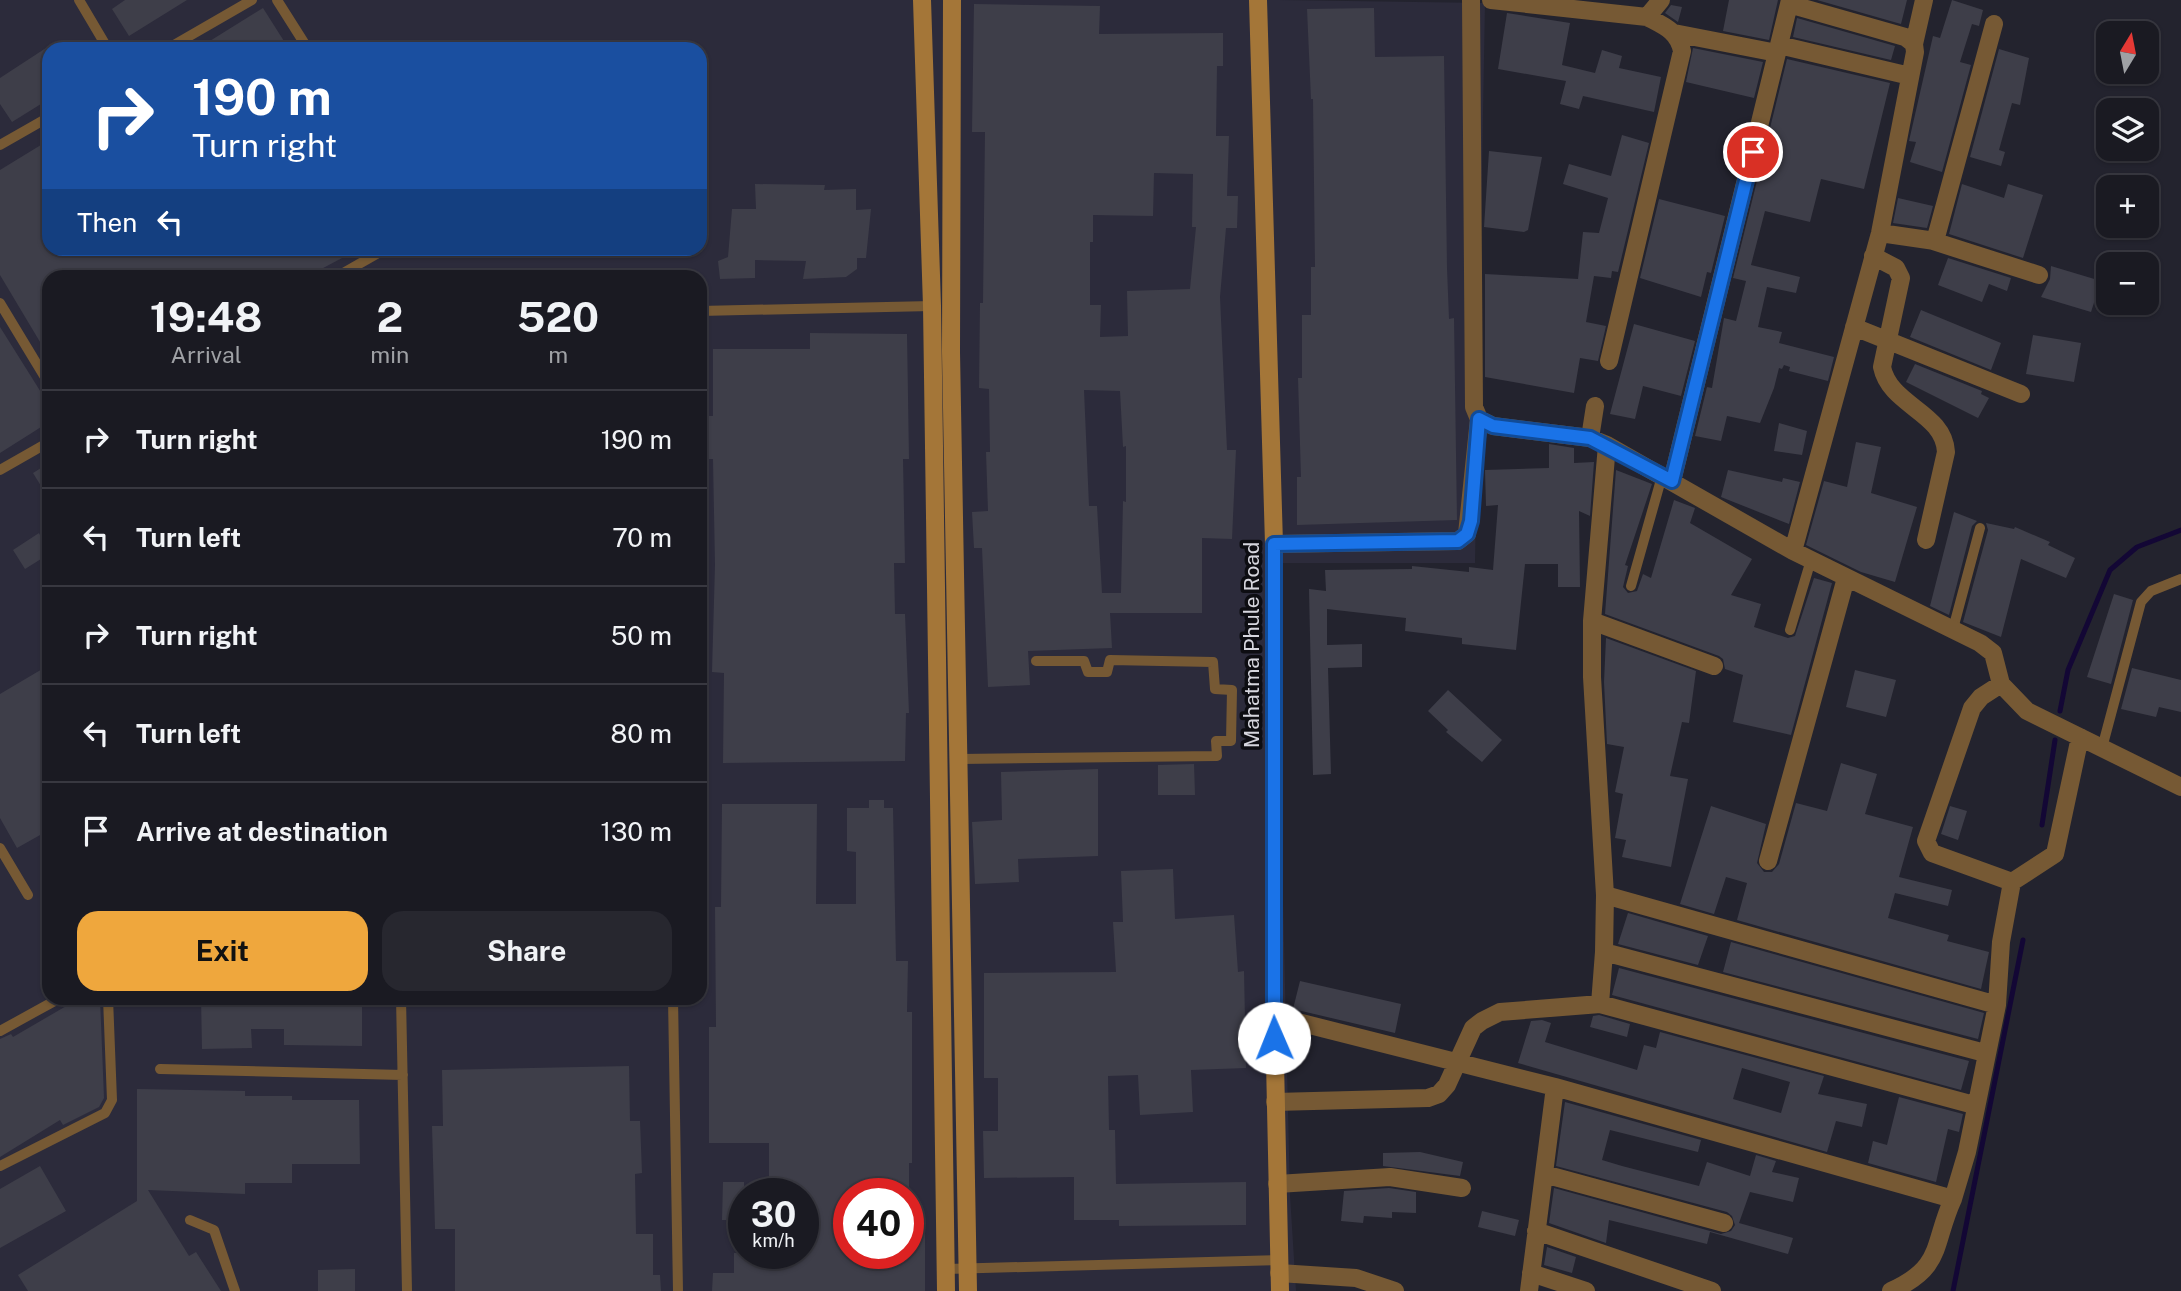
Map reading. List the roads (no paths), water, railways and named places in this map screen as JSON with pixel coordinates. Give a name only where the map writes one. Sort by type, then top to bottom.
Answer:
[{"type":"street","points":[[922,0],[932,306],[946,1291]]},
{"type":"street","points":[[952,0],[951,352],[968,1291]]},
{"type":"street","name":"Mahatma Phule Road","points":[[1258,0],[1274,544],[1274,1016],[1279,1275]]},
{"type":"street","points":[[1274,544],[1458,541],[1467,534],[1471,521],[1479,419],[1474,407],[1471,0]]},
{"type":"street","points":[[1499,0],[1647,17],[1679,38],[1682,51],[1609,361]]},
{"type":"street","points":[[1647,17],[1661,0]]},
{"type":"street","points":[[1793,551],[1880,233],[1924,0]]},
{"type":"street","points":[[1667,479],[1790,2],[1905,37],[1914,44]]},
{"type":"street","points":[[1933,241],[1994,24]]},
{"type":"street","points":[[1674,33],[1778,49],[1910,76]]},
{"type":"street","points":[[1880,233],[1933,241],[2039,275]]},
{"type":"street","points":[[1873,256],[1896,268],[1901,278],[1882,367],[1885,380],[1893,391],[1939,428],[1945,439],[1946,452],[1926,540]]},
{"type":"street","points":[[1854,327],[1888,343],[2021,394]]},
{"type":"street","points":[[1595,406],[1599,442],[1592,677],[1605,895],[1600,1004]]},
{"type":"street","points":[[1479,419],[1493,426],[1599,442],[1793,551],[1980,643],[1993,653],[2001,684],[2027,710],[2181,787]]},
{"type":"street","points":[[1768,861],[1846,578]]},
{"type":"street","points":[[1592,621],[1714,666]]},
{"type":"street","points":[[2001,684],[1981,697],[1972,708],[1926,841],[1932,853],[2012,882]]},
{"type":"street","points":[[1891,1291],[1924,1272],[1932,1260],[1954,1199],[1967,1152],[1974,1105],[1997,1005],[2001,942],[2012,882],[2055,854],[2080,737]]},
{"type":"street","points":[[1605,895],[1997,1005]]},
{"type":"street","points":[[1604,952],[1985,1053]]},
{"type":"street","points":[[942,958],[963,957]]},
{"type":"street","points":[[1275,1102],[1428,1098],[1439,1094],[1447,1085],[1456,1060],[1473,1028],[1500,1012],[1600,1004],[1974,1105]]},
{"type":"street","points":[[1274,1016],[1456,1060],[1954,1199]]},
{"type":"street","points":[[1555,1087],[1530,1282],[1586,1291]]},
{"type":"street","points":[[1544,1174],[1724,1223]]},
{"type":"street","points":[[1277,1184],[1390,1177],[1462,1188]]},
{"type":"street","points":[[1536,1231],[1712,1291]]},
{"type":"street","points":[[1279,1275],[1356,1278],[1395,1291]]},
{"type":"lane","points":[[79,0],[104,42]]},
{"type":"lane","points":[[179,42],[252,0]]},
{"type":"lane","points":[[276,0],[304,42]]},
{"type":"lane","points":[[0,145],[42,121]]},
{"type":"lane","points":[[348,270],[373,256]]},
{"type":"lane","points":[[0,303],[42,372]]},
{"type":"lane","points":[[707,311],[932,306]]},
{"type":"lane","points":[[0,470],[42,446]]},
{"type":"lane","points":[[1631,586],[1667,479]]},
{"type":"lane","points":[[1953,629],[1980,528]]},
{"type":"lane","points":[[1790,630],[1811,560]]},
{"type":"lane","points":[[2102,748],[2141,602],[2151,591],[2181,579]]},
{"type":"lane","points":[[960,759],[1217,755],[1216,741],[1231,741],[1231,690],[1214,689],[1213,662],[1110,660],[1107,672],[1088,672],[1084,661],[1036,661]]},
{"type":"lane","points":[[0,848],[28,895]]},
{"type":"lane","points":[[0,1031],[47,1005]]},
{"type":"lane","points":[[0,1166],[105,1113],[112,1100],[108,1005]]},
{"type":"lane","points":[[401,1005],[407,1291]]},
{"type":"lane","points":[[673,1005],[678,1291]]},
{"type":"lane","points":[[160,1069],[403,1075]]},
{"type":"lane","points":[[190,1220],[214,1230],[235,1291]]},
{"type":"lane","points":[[947,1269],[1279,1275]]},
{"type":"waterway","points":[[2060,711],[2068,670],[2110,570],[2137,547],[2181,530]]},
{"type":"waterway","points":[[2042,825],[2055,740]]},
{"type":"waterway","points":[[1953,1291],[2023,940]]}]
